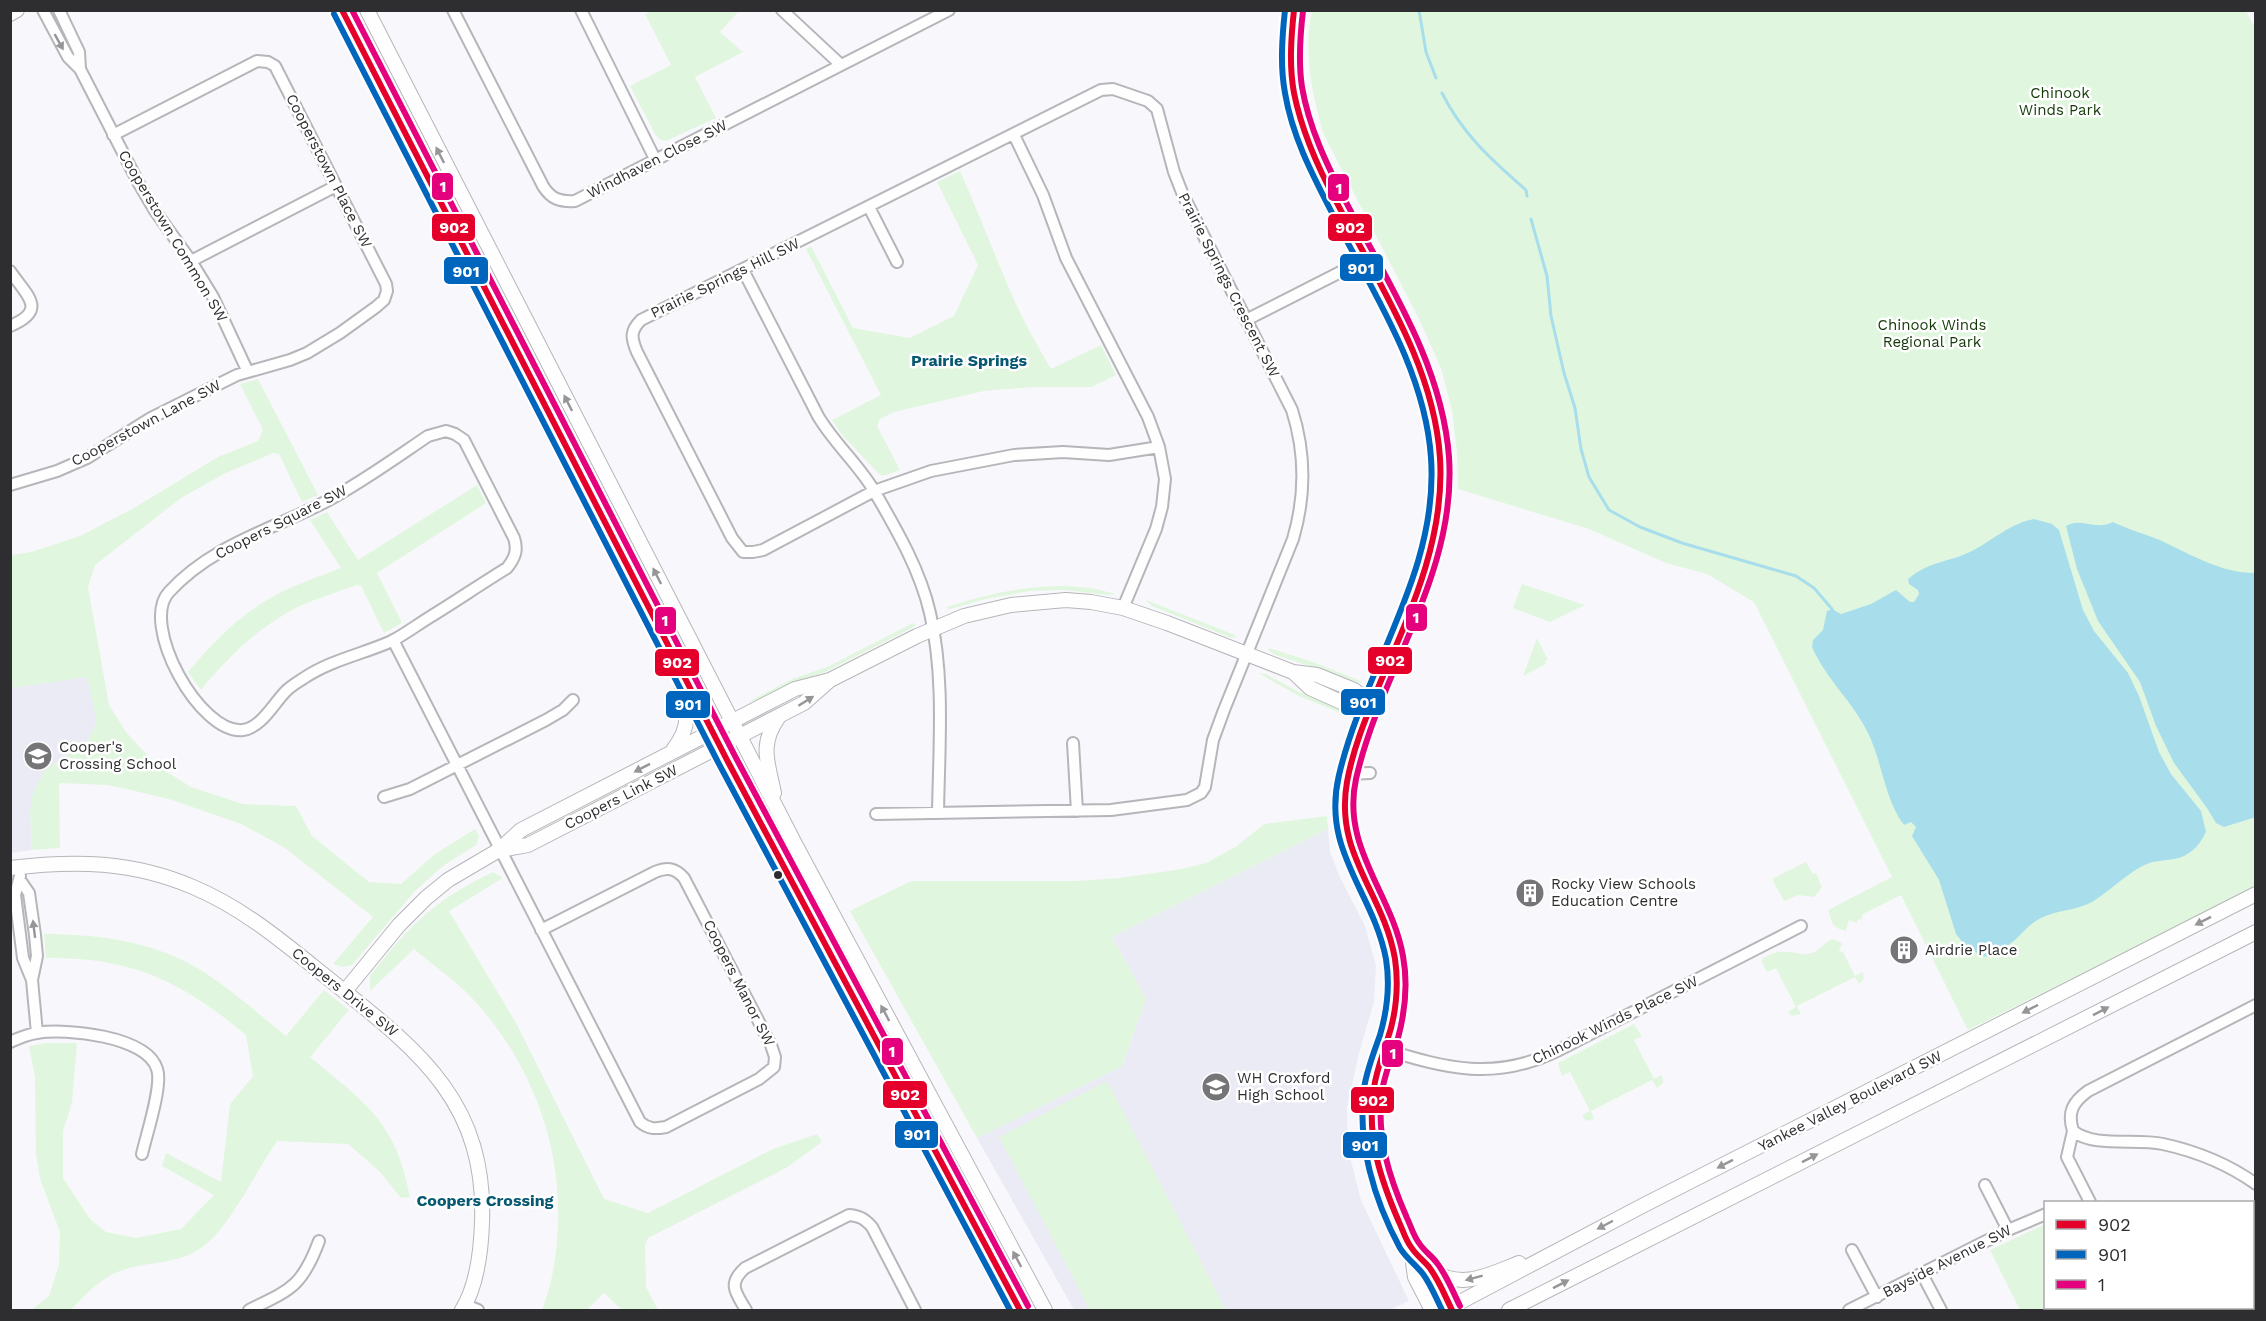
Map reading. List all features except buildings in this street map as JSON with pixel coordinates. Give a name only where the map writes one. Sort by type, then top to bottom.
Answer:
[{"type":"main road","points":[[10,14],[17,10]]},
{"type":"main road","points":[[342,10],[720,746],[1020,1311]]},
{"type":"main road","points":[[366,10],[777,810],[1045,1311]]},
{"type":"main road","points":[[1293,10],[1289,65],[1299,115],[1318,166],[1414,351],[1425,381],[1435,421],[1440,482],[1435,538],[1411,613],[1354,750],[1348,774],[1344,813],[1346,835],[1355,863],[1388,932],[1395,959],[1395,1008],[1376,1073],[1372,1096],[1371,1122],[1374,1150],[1385,1193],[1411,1248],[1415,1277],[1432,1311]]},
{"type":"main road","points":[[831,680],[932,629],[964,616],[988,609],[1035,602],[1082,602],[1122,608],[1167,623],[1293,672],[1310,688],[1350,706],[1372,705]]},
{"type":"main road","points":[[670,754],[681,740],[686,728],[687,715],[677,661]]},
{"type":"main road","name":"Coopers Link SW","points":[[345,991],[399,925],[426,898],[448,880],[500,850],[520,830],[806,685],[831,680]]},
{"type":"main road","name":"Coopers Link SW","points":[[500,850],[528,845],[813,698],[831,680]]},
{"type":"main road","points":[[777,810],[765,743],[768,731],[779,716]]},
{"type":"main road","name":"Coopers Drive SW","points":[[17,872],[63,862],[93,863],[155,874],[192,886],[228,903],[257,922],[404,1040],[437,1075],[454,1101],[469,1134],[479,1167],[483,1203],[478,1263],[469,1309]]},
{"type":"main road","name":"Yankee Valley Boulevard SW","points":[[1449,1310],[1569,1244],[2256,894]]},
{"type":"main road","points":[[1509,1311],[2256,932]]},
{"type":"main road","points":[[2222,949],[2256,939]]},
{"type":"main road","points":[[1411,1248],[1441,1277],[1454,1281],[1501,1270],[1569,1244]]},
{"type":"main road","points":[[1431,1269],[1449,1310]]},
{"type":"street","name":"Cooperstown Common SW","points":[[43,10],[68,57],[80,69],[149,201],[213,297],[247,370]]},
{"type":"street","name":"Cooperstown Common SW","points":[[58,10],[79,52],[80,69]]},
{"type":"street","name":"Windhaven Close SW","points":[[453,10],[548,194],[561,202],[575,201],[949,10]]},
{"type":"street","points":[[581,10],[654,159]]},
{"type":"street","points":[[782,10],[842,65]]},
{"type":"street","name":"Cooperstown Place SW","points":[[113,135],[257,61],[275,66],[386,284],[387,291],[384,300],[340,333],[307,353],[290,360],[247,370]]},
{"type":"street","name":"Prairie Springs Crescent SW","points":[[876,814],[1111,810],[1187,800],[1201,793],[1205,787],[1214,740],[1293,539],[1300,514],[1304,486],[1299,433],[1292,410],[1183,195],[1169,155],[1160,114],[1153,104],[1113,89],[1101,90],[1014,135]]},
{"type":"street","points":[[1014,135],[1043,195],[1066,258],[1148,417],[1159,447],[1165,479],[1162,507],[1156,529],[1122,608]]},
{"type":"street","name":"Prairie Springs Hill SW","points":[[874,491],[763,550],[743,552],[732,538],[637,352],[631,335],[633,327],[641,320],[1014,135]]},
{"type":"street","points":[[191,261],[336,186]]},
{"type":"street","points":[[869,207],[897,262]]},
{"type":"street","points":[[1246,320],[1366,259]]},
{"type":"street","points":[[742,270],[829,435],[862,472],[916,572],[930,613],[938,673],[938,813]]},
{"type":"street","points":[[10,271],[32,303],[33,310],[28,316],[10,326]]},
{"type":"street","name":"Cooperstown Lane SW","points":[[10,485],[57,471],[87,458],[172,407],[247,370]]},
{"type":"street","name":"Coopers Square SW","points":[[446,431],[464,440],[514,537],[517,547],[516,555],[507,568],[393,640],[319,669],[287,690],[253,726],[244,730],[234,729],[224,725],[204,710],[182,684],[167,648],[163,631],[162,604],[168,592],[224,548],[328,500],[428,436],[446,431]]},
{"type":"street","points":[[874,491],[931,471],[980,460],[1040,453],[1109,455],[1159,447]]},
{"type":"street","name":"Coopers Manor SW","points":[[393,640],[456,765],[500,850],[541,930],[640,1122],[645,1127],[655,1129],[666,1127],[759,1079],[774,1067],[775,1057],[771,1045],[679,871],[671,868],[655,872],[541,930]]},
{"type":"street","points":[[384,797],[410,789],[546,720],[564,710],[573,700]]},
{"type":"street","points":[[1073,743],[1077,811]]},
{"type":"street","points":[[1348,774],[1370,773]]},
{"type":"street","points":[[17,872],[29,893],[35,935],[37,956],[32,980],[37,1033]]},
{"type":"street","name":"Chinook Winds Place SW","points":[[1384,1049],[1464,1070],[1499,1069],[1529,1063],[1801,926]]},
{"type":"street","points":[[2089,1201],[2067,1157],[2073,1131],[2070,1111],[2076,1100],[2088,1091],[2256,1005]]},
{"type":"street","points":[[10,1042],[37,1033],[66,1032],[108,1038],[148,1054],[159,1075],[142,1154]]},
{"type":"street","points":[[2073,1131],[2091,1140],[2161,1144],[2194,1153],[2214,1160],[2256,1184]]},
{"type":"street","points":[[1985,1185],[2008,1230]]},
{"type":"street","points":[[746,1311],[735,1288],[734,1281],[738,1274],[745,1268],[849,1215],[857,1215],[872,1227],[915,1311]]},
{"type":"street","name":"Bayside Avenue SW","points":[[1849,1311],[2008,1230],[2044,1215]]},
{"type":"street","points":[[249,1311],[287,1291],[299,1281],[311,1263],[319,1241]]},
{"type":"street","points":[[1852,1250],[1877,1296]]},
{"type":"street","points":[[1922,1274],[1941,1311]]},
{"type":"shaded area","name":"Cooper's Crossing School","points":[[88,676],[97,721],[87,742],[45,771],[30,814],[32,850],[11,853],[11,688]]},
{"type":"shaded area","name":"WH Croxford High School","points":[[1328,829],[1330,852],[1365,926],[1376,966],[1374,1002],[1359,1053],[1347,1108],[1348,1149],[1361,1200],[1409,1301],[1390,1310],[1074,1310],[977,1138],[1122,1066],[1146,999],[1112,937]]},
{"type":"green space","points":[[655,10],[739,11],[720,32],[743,52],[695,77],[716,118],[666,141],[659,139],[655,134],[630,86],[671,65],[645,14]]},
{"type":"green space","name":"Chinook Winds Regional Park","points":[[1312,11],[2246,11],[2256,30],[2255,886],[1968,1030],[1901,895],[1863,914],[1857,923],[1849,920],[1846,931],[1834,926],[1828,910],[1892,877],[1754,602],[1707,574],[1666,563],[1589,529],[1458,489],[1457,452],[1452,410],[1441,368],[1419,319],[1324,135],[1310,73],[1308,42]]},
{"type":"green space","points":[[960,171],[1016,304],[1051,369],[1101,345],[1116,375],[1092,387],[1034,387],[984,391],[894,412],[880,419],[877,426],[900,470],[880,475],[842,435],[832,420],[881,395],[806,249],[811,246],[853,328],[910,338],[954,316],[978,265],[937,182]]},
{"type":"green space","points":[[258,379],[318,495],[302,502],[279,454],[273,453],[224,474],[181,498],[95,565],[88,587],[109,705],[126,732],[149,757],[167,772],[191,787],[243,804],[296,806],[312,836],[369,882],[401,884],[435,854],[475,829],[479,836],[476,845],[443,866],[414,892],[352,965],[342,967],[333,964],[373,917],[285,848],[241,824],[172,800],[127,789],[106,785],[59,783],[60,848],[32,850],[30,814],[32,796],[39,781],[45,770],[87,742],[97,721],[87,677],[11,688],[11,555],[31,552],[80,536],[134,508],[218,457],[258,441],[263,430],[240,384]]},
{"type":"green space","points":[[477,485],[486,503],[377,573],[402,623],[384,633],[361,586],[357,585],[300,606],[271,623],[234,654],[201,690],[188,672],[226,631],[260,604],[288,589],[341,568],[310,520],[327,512],[358,560]]},
{"type":"green space","points":[[1522,584],[1585,605],[1550,622],[1513,608]]},
{"type":"green space","points":[[1035,587],[1091,588],[1116,594],[1064,590],[1030,591],[986,599],[950,609],[945,608],[1005,592]]},
{"type":"green space","points":[[1146,600],[1235,635],[1236,638],[1152,606]]},
{"type":"green space","points":[[913,623],[916,625],[910,629],[825,672],[748,702],[792,679],[827,667]]},
{"type":"green space","points":[[1537,638],[1548,660],[1545,661],[1546,664],[1523,676]]},
{"type":"green space","points":[[1269,648],[1313,662],[1361,681],[1361,683],[1273,654],[1268,650]]},
{"type":"green space","points":[[1258,673],[1266,674],[1299,692],[1344,710],[1349,715],[1299,696]]},
{"type":"green space","points":[[1327,816],[1328,829],[1112,937],[1146,999],[1122,1066],[977,1138],[850,911],[911,881],[1077,881],[1182,869],[1206,863],[1237,846],[1264,824]]},
{"type":"green space","points":[[1806,862],[1813,874],[1816,873],[1822,887],[1814,897],[1799,895],[1784,901],[1772,879]]},
{"type":"green space","points":[[493,872],[503,878],[449,911],[516,1023],[604,1199],[648,1213],[773,1149],[817,1134],[822,1142],[786,1168],[648,1238],[645,1245],[646,1287],[658,1310],[622,1310],[604,1293],[587,1310],[542,1310],[553,1271],[558,1233],[558,1195],[553,1158],[544,1122],[531,1087],[513,1053],[492,1022],[467,993],[414,949],[370,991],[370,976],[410,929],[454,893]]},
{"type":"green space","points":[[44,934],[108,938],[169,954],[189,963],[217,981],[286,1036],[324,990],[349,1010],[310,1057],[362,1101],[387,1131],[404,1171],[410,1197],[401,1198],[379,1171],[348,1144],[277,1141],[224,1225],[204,1246],[185,1257],[130,1268],[113,1274],[93,1288],[71,1310],[31,1310],[49,1296],[59,1265],[60,1232],[40,1179],[36,1155],[35,1077],[29,1046],[46,1043],[77,1043],[72,1103],[63,1131],[63,1178],[90,1219],[106,1232],[136,1238],[181,1229],[214,1195],[162,1166],[166,1153],[221,1182],[230,1104],[253,1076],[246,1035],[199,1000],[154,976],[130,968],[104,962],[46,958]]},
{"type":"green space","points":[[1833,939],[1842,943],[1839,951],[1843,952],[1855,976],[1863,972],[1864,979],[1859,984],[1855,977],[1797,1006],[1801,1014],[1792,1016],[1788,1012],[1796,1007],[1776,968],[1767,972],[1762,962],[1763,958],[1779,952],[1812,953]]},
{"type":"green space","points":[[1634,1024],[1642,1036],[1634,1040],[1654,1079],[1662,1075],[1663,1083],[1657,1088],[1652,1080],[1591,1111],[1594,1119],[1586,1121],[1582,1115],[1590,1111],[1570,1072],[1562,1076],[1558,1063]]},
{"type":"green space","points":[[1107,1081],[1226,1310],[1090,1310],[999,1137]]},
{"type":"green space","points":[[2044,1224],[2044,1309],[2047,1310],[2020,1310],[1990,1250]]},
{"type":"water","points":[[2034,519],[2052,524],[2059,530],[2083,610],[2094,631],[2128,673],[2139,696],[2159,752],[2171,774],[2201,811],[2206,832],[2197,846],[2185,856],[2149,863],[2092,902],[2043,917],[2030,925],[2009,944],[1996,951],[1993,956],[1979,957],[1956,934],[1939,880],[1912,836],[1916,827],[1911,822],[1904,825],[1898,815],[1892,804],[1868,733],[1812,647],[1813,640],[1823,630],[1827,611],[1832,609],[1841,614],[1871,604],[1896,590],[1910,602],[1914,602],[1919,594],[1918,590],[1909,584],[1908,579],[1916,573],[1972,551],[2010,528]]},
{"type":"water","points":[[2113,522],[2219,567],[2255,573],[2256,817],[2224,827],[2216,823],[2174,763],[2156,726],[2140,682],[2098,621],[2077,569],[2066,526],[2077,523],[2100,525]]},
{"type":"waterway","points":[[1419,10],[1426,52],[1436,78]]},
{"type":"waterway","points":[[1442,93],[1459,122],[1490,157],[1526,190],[1527,196]]},
{"type":"waterway","points":[[1531,219],[1547,276],[1551,316],[1564,373],[1575,408],[1581,449],[1589,477],[1609,510],[1640,527],[1682,543],[1796,576],[1814,588],[1832,609]]},
{"type":"transit line","name":"902","points":[[342,10],[727,760],[1020,1310]]},
{"type":"transit line","name":"1","points":[[352,10],[735,756],[1028,1306]]},
{"type":"transit line","name":"901","points":[[1285,10],[1282,73],[1292,124],[1316,181],[1407,360],[1427,425],[1431,458],[1430,500],[1424,541],[1412,580],[1350,735],[1339,775],[1335,802],[1337,826],[1343,849],[1380,935],[1387,968],[1388,988],[1384,1017],[1364,1088],[1362,1109],[1365,1150],[1375,1191],[1391,1230],[1405,1255],[1426,1278],[1442,1310]]},
{"type":"transit line","name":"902","points":[[1294,10],[1291,73],[1301,122],[1323,177],[1402,326],[1416,358],[1436,424],[1440,458],[1440,488],[1431,545],[1414,601],[1357,744],[1347,782],[1345,808],[1347,831],[1362,873],[1389,935],[1396,969],[1395,1011],[1376,1076],[1372,1106],[1376,1157],[1392,1206],[1407,1241],[1433,1272],[1452,1310]]},
{"type":"transit line","name":"1","points":[[1303,11],[1300,68],[1309,117],[1332,174],[1411,325],[1436,389],[1449,457],[1448,500],[1441,541],[1430,581],[1368,738],[1356,779],[1353,804],[1355,827],[1361,849],[1389,911],[1405,966],[1402,1018],[1382,1091],[1381,1124],[1386,1156],[1395,1187],[1415,1237],[1441,1268],[1460,1306]]},
{"type":"transit line","name":"901","points":[[334,14],[719,764],[1010,1310]]},
{"type":"place","name":"Cooper's Crossing School","points":[[38,756]]},
{"type":"place","name":"Rocky View Schools Education Centre","points":[[1530,893]]},
{"type":"place","name":"Airdrie Place","points":[[1904,950]]},
{"type":"place","name":"WH Croxford High School","points":[[1216,1087]]},
{"type":"district","name":"Prairie Springs","points":[[969,360]]},
{"type":"district","name":"Coopers Crossing","points":[[485,1200]]},
{"type":"park label","name":"Chinook Winds Park","points":[[2060,102]]}]
